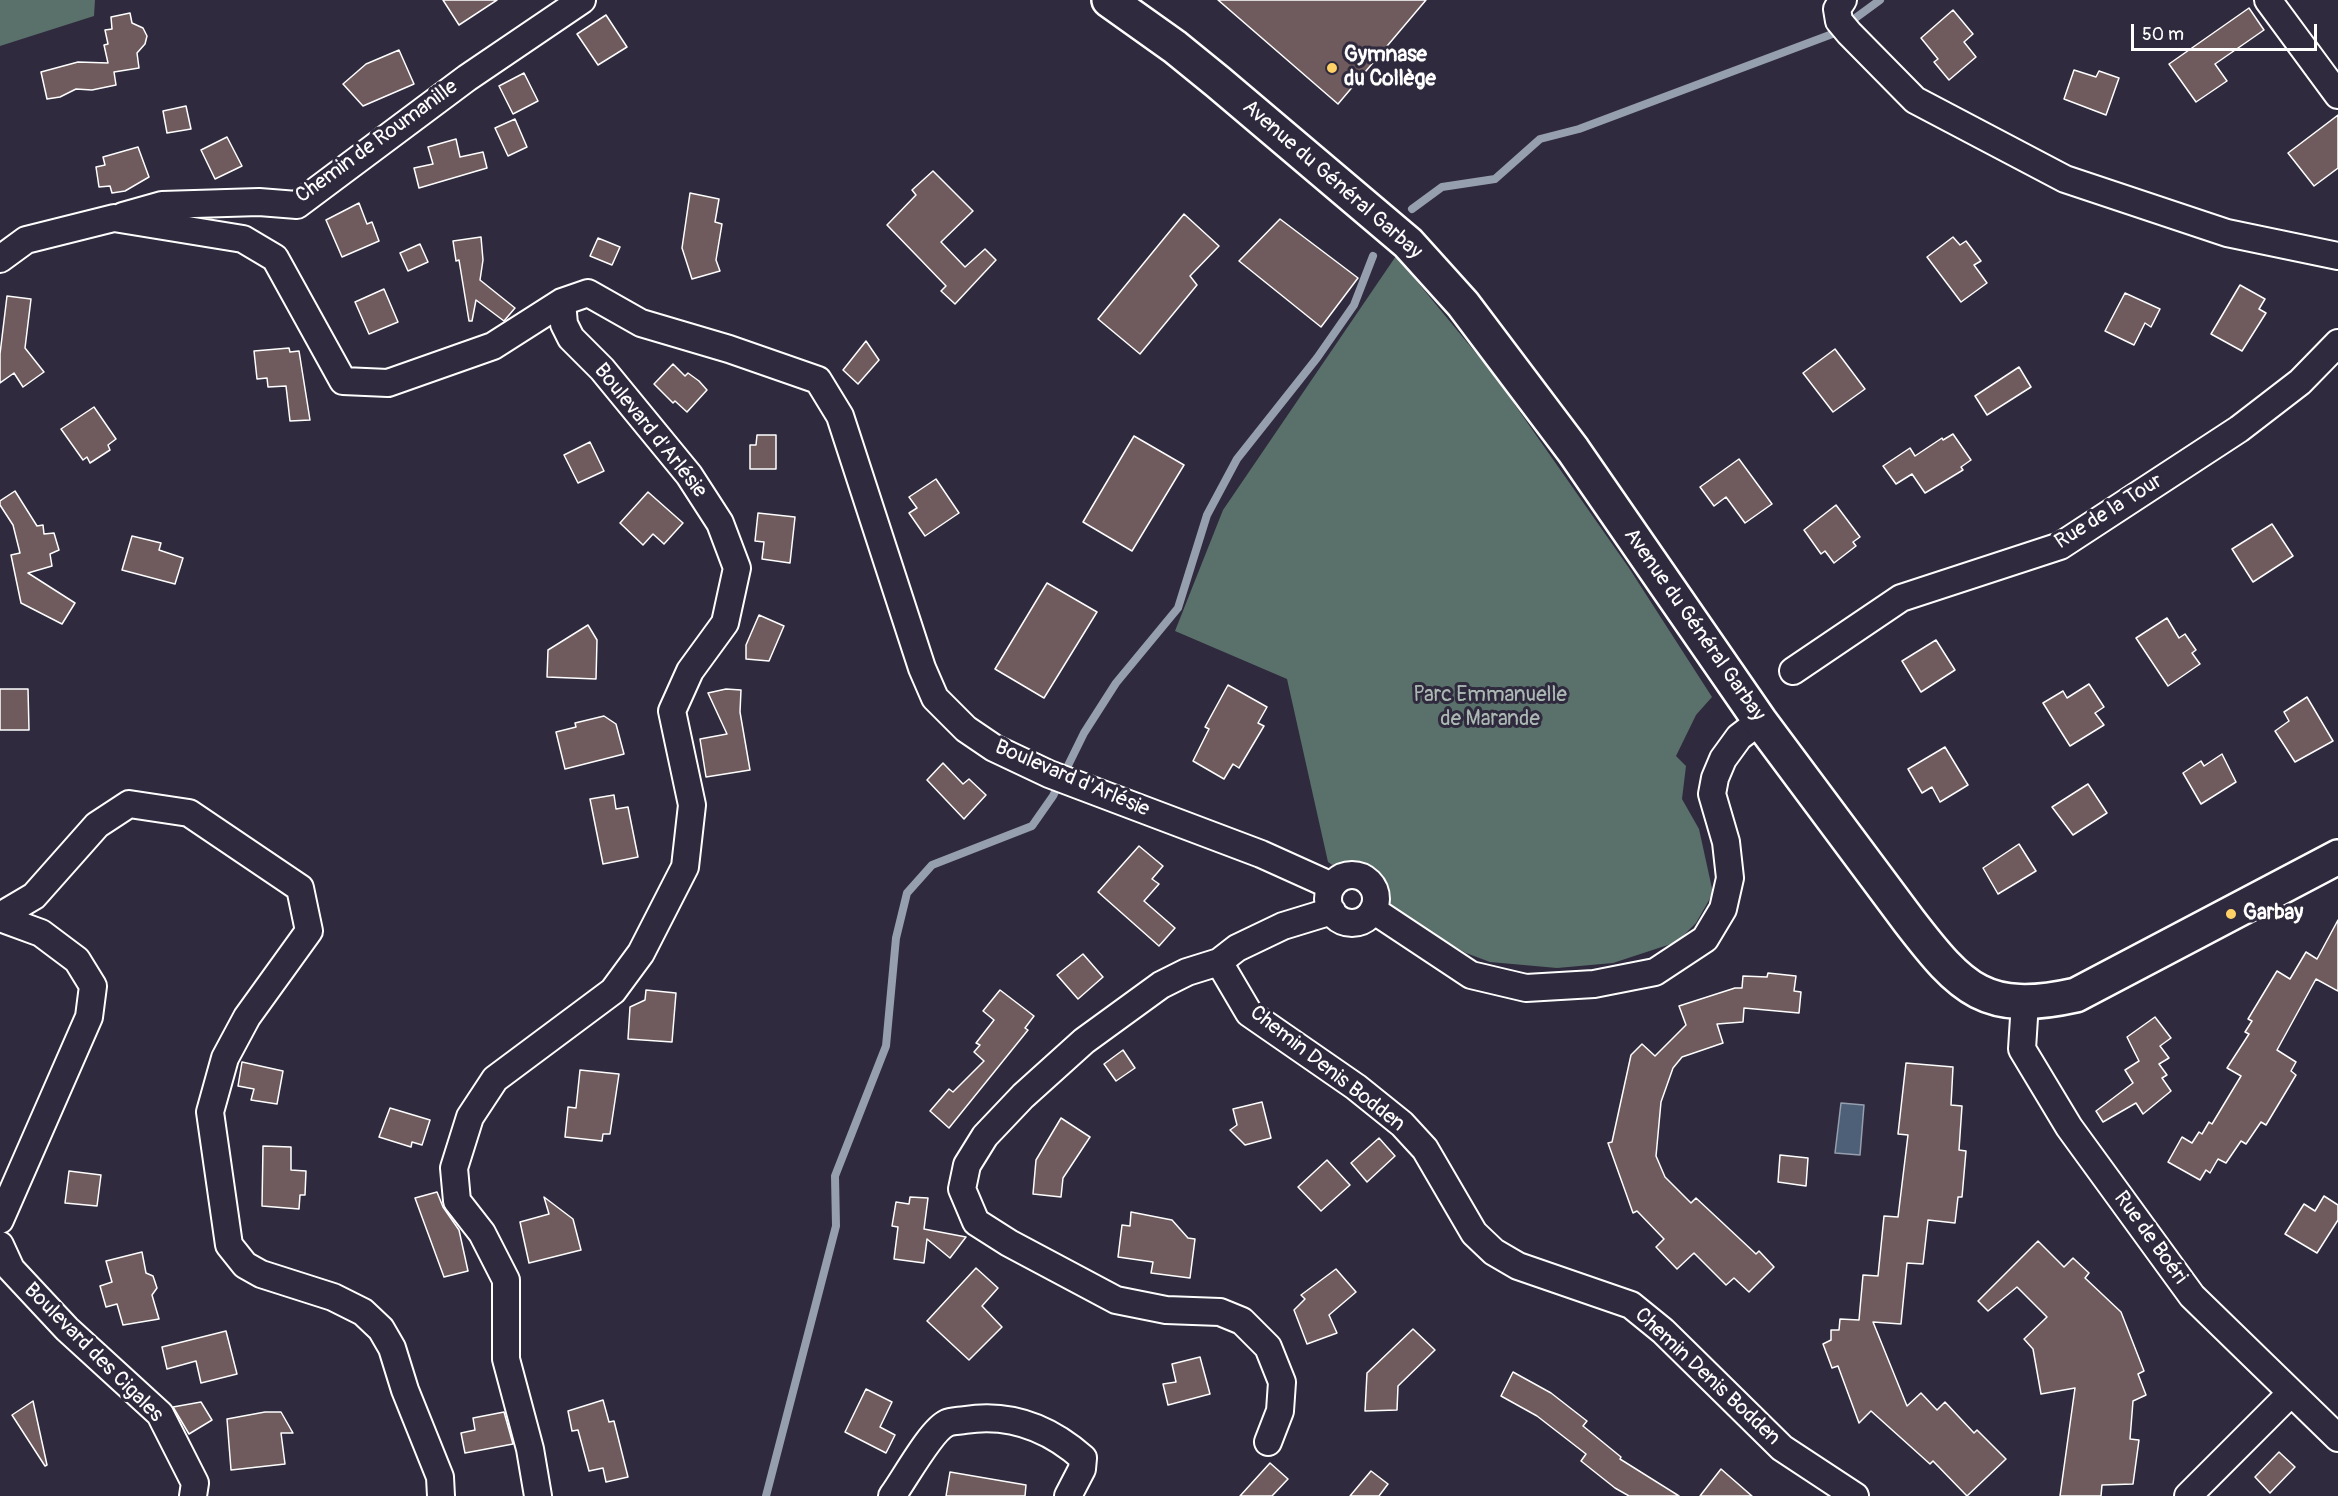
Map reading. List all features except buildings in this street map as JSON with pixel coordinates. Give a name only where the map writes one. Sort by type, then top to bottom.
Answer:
[{"type":"main road","name":"Avenue du Général Garbay","points":[[1109,0],[1175,47],[1408,243],[1463,304],[1530,391],[1760,721],[1932,951],[1957,976],[1979,993],[1996,1000],[2025,1002],[2049,1001],[2076,995],[2338,857]]},
{"type":"street","name":"Chemin de Roumanille","points":[[0,259],[26,240],[162,205],[260,202],[297,205],[467,78],[582,0]]},
{"type":"street","points":[[2268,0],[2338,94]]},
{"type":"street","points":[[1844,18],[1915,100],[2066,179],[2227,233],[2338,256]]},
{"type":"street","points":[[114,218],[243,239],[274,258],[343,381],[388,384],[493,346],[562,302]]},
{"type":"street","name":"Boulevard d'Arlésie","points":[[538,1496],[530,1449],[506,1359],[506,1280],[482,1233],[458,1201],[454,1168],[470,1117],[495,1079],[613,991],[641,953],[685,867],[692,806],[672,711],[690,671],[725,623],[737,568],[720,523],[689,475],[602,369],[571,338],[564,324],[562,302],[588,293],[640,323],[729,349],[818,380],[840,416],[922,668],[935,698],[966,729],[994,748],[1058,777],[1262,854],[1332,886]]},
{"type":"street","name":"Rue de la Tour","points":[[1793,671],[1900,598],[2060,546],[2239,429],[2300,382],[2338,343]]},
{"type":"street","points":[[1373,910],[1471,975],[1526,988],[1594,984],[1654,972],[1705,939],[1723,909],[1730,878],[1726,842],[1712,794],[1715,778],[1723,759],[1739,737],[1760,721]]},
{"type":"street","points":[[0,917],[34,896],[97,825],[129,804],[189,813],[300,888],[309,932],[247,1017],[225,1058],[210,1112],[229,1245],[245,1265],[261,1274],[333,1297],[363,1312],[381,1329],[392,1348],[405,1390],[440,1477],[441,1496]]},
{"type":"street","points":[[1345,876],[1361,877],[1373,887],[1376,903],[1373,910],[1363,920],[1342,921],[1332,911],[1329,898],[1332,886],[1345,876]]},
{"type":"street","points":[[1268,1442],[1280,1411],[1282,1382],[1268,1347],[1242,1321],[1220,1311],[1166,1310],[1116,1300],[1009,1244],[976,1222],[962,1189],[967,1165],[985,1136],[1023,1096],[1084,1041],[1161,985],[1187,972],[1219,962],[1237,948],[1283,926],[1332,911]]},
{"type":"street","points":[[0,917],[41,933],[77,960],[93,986],[89,1017],[0,1220]]},
{"type":"street","name":"Chemin Denis Bodden","points":[[1219,962],[1250,1013],[1356,1087],[1402,1124],[1425,1149],[1474,1233],[1494,1252],[1518,1266],[1631,1305],[1663,1331],[1782,1448],[1855,1496]]},
{"type":"street","name":"Rue de Boéri","points":[[2025,1002],[2022,1049],[2068,1127],[2192,1296],[2338,1438]]},
{"type":"street","name":"Boulevard des Cigales","points":[[0,1245],[11,1269],[59,1320],[160,1414],[195,1482],[193,1496]]},
{"type":"street","points":[[2188,1496],[2290,1393]]},
{"type":"street","points":[[892,1496],[910,1472],[931,1436],[947,1423],[998,1418],[1026,1422],[1070,1446],[1083,1458],[1082,1470],[1068,1496]]},
{"type":"green space","points":[[0,0],[95,0],[94,16],[0,46]]},
{"type":"green space","name":"Parc Emmanuelle de Marande","points":[[1396,256],[1494,375],[1629,568],[1712,697],[1696,715],[1676,756],[1686,766],[1682,799],[1699,829],[1713,893],[1696,923],[1677,942],[1613,963],[1557,968],[1490,962],[1466,953],[1416,924],[1328,862],[1287,679],[1175,631],[1223,510]]},
{"type":"water","points":[[1841,1103],[1864,1105],[1860,1155],[1835,1153]]},
{"type":"waterway","points":[[1412,209],[1442,187],[1495,179],[1540,139],[1579,129],[1835,33],[1880,0]]},
{"type":"waterway","points":[[766,1496],[836,1226],[835,1176],[886,1046],[896,938],[907,893],[932,865],[1032,826],[1053,796],[1084,733],[1116,683],[1178,608],[1207,515],[1237,459],[1317,358],[1354,305],[1373,256]]},
{"type":"place","name":"Gymnase du Collège","points":[[1332,68]]},
{"type":"place","name":"Garbay","points":[[2231,914]]}]
